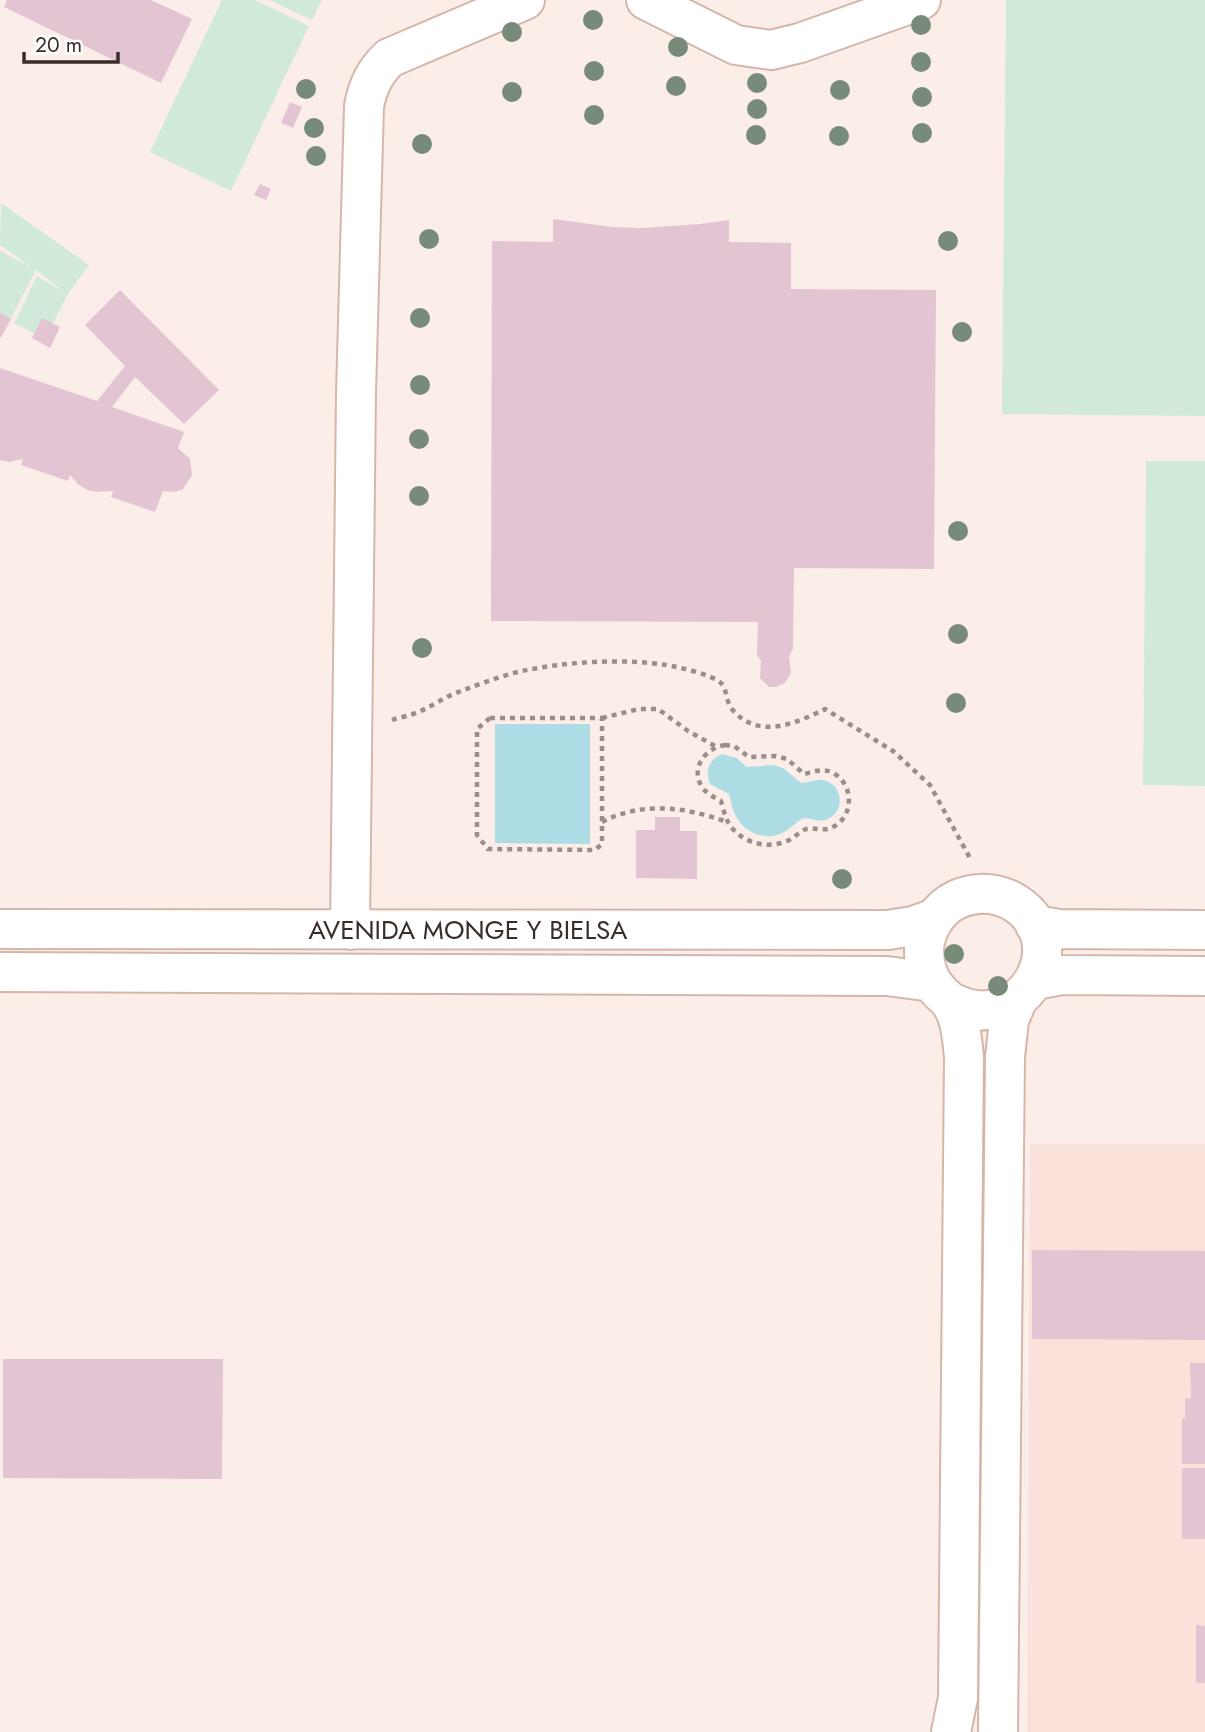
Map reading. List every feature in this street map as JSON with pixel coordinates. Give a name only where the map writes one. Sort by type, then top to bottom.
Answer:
[{"type":"street","points":[[350,930],[356,393],[364,106],[376,71],[389,58],[525,0]]},
{"type":"street","points":[[646,0],[736,45],[771,50],[832,15],[922,0]]},
{"type":"street","points":[[951,1732],[958,1698],[964,1057],[958,1020],[925,961],[924,950],[925,939],[935,918],[955,901],[981,894],[994,894],[1018,905],[1035,925],[1042,953],[1005,1037],[998,1732]]},
{"type":"street","name":"AVENIDA MONGE Y BIELSA","points":[[0,929],[888,930],[913,926],[935,918]]},
{"type":"street","points":[[1035,925],[1059,929],[1205,930]]},
{"type":"street","name":"AVENIDA MONGE Y BIELSA","points":[[0,972],[887,975],[940,991]]},
{"type":"street","points":[[940,991],[962,1008],[976,1011],[997,1009],[1026,990],[1062,975],[1205,976]]},
{"type":"path","points":[[392,720],[521,671],[578,664],[667,665],[710,677],[722,685],[731,708],[746,721],[762,727],[781,727],[799,722],[825,709],[893,751],[930,785],[973,864]]},
{"type":"path","points":[[603,718],[602,844],[595,850],[488,849],[477,835],[477,729],[490,718],[603,718],[639,709],[658,709],[688,731],[716,746],[734,746],[752,757],[775,755],[797,766],[804,774],[817,770],[831,772],[842,780],[849,792],[849,806],[843,819],[832,828],[806,829],[788,841],[771,845],[754,843],[739,835],[728,822],[721,801],[710,796],[698,779],[701,760],[716,746]]},
{"type":"path","points":[[602,822],[628,811],[657,808],[684,810],[728,822]]},
{"type":"shaded area","points":[[1030,1144],[1205,1144],[1205,1732],[1027,1732]]},
{"type":"green space","points":[[222,0],[255,0],[309,26],[231,191],[150,152]]},
{"type":"green space","points":[[269,0],[322,0],[312,20]]},
{"type":"green space","points":[[1006,0],[1205,0],[1205,416],[1002,414]]},
{"type":"green space","points":[[1,203],[89,265],[68,294],[45,339],[14,323],[37,276],[64,292],[36,270],[0,336],[0,251],[31,267],[0,245]]},
{"type":"green space","points":[[1146,461],[1205,461],[1205,786],[1143,785]]},
{"type":"water","points":[[495,724],[590,724],[590,844],[495,843]]},
{"type":"water","points":[[722,754],[737,758],[746,767],[774,765],[783,768],[801,783],[823,780],[830,783],[838,793],[839,806],[832,817],[819,821],[803,818],[777,835],[763,836],[750,831],[736,816],[729,794],[710,784],[709,766]]},
{"type":"building","points":[[7,0],[151,0],[192,19],[161,83],[4,7]]},
{"type":"building","points":[[290,102],[302,107],[293,128],[281,123]]},
{"type":"building","points":[[260,184],[271,189],[266,200],[254,195]]},
{"type":"building","points":[[553,219],[642,228],[729,220],[729,242],[791,243],[791,289],[936,290],[934,569],[794,568],[793,649],[789,656],[791,673],[785,683],[769,687],[760,678],[761,661],[757,655],[758,622],[491,621],[492,241],[553,242]]},
{"type":"building","points":[[120,290],[219,390],[184,424],[135,377],[112,407],[184,432],[178,448],[190,459],[192,475],[183,489],[175,492],[163,491],[155,512],[111,497],[113,491],[87,490],[70,475],[68,481],[21,465],[23,459],[9,462],[0,460],[0,368],[97,401],[125,366],[85,325]]},
{"type":"building","points":[[0,313],[11,319],[0,339]]},
{"type":"building","points":[[42,318],[60,327],[50,348],[32,338]]},
{"type":"building","points":[[655,817],[680,817],[680,831],[697,831],[697,879],[636,878],[636,830],[655,830]]},
{"type":"building","points":[[1032,1250],[1205,1251],[1205,1340],[1032,1339]]},
{"type":"building","points":[[3,1359],[223,1359],[222,1479],[3,1478]]},
{"type":"building","points":[[1190,1363],[1205,1363],[1205,1464],[1182,1464],[1182,1419],[1185,1419],[1185,1398],[1191,1399]]},
{"type":"building","points":[[1182,1468],[1205,1468],[1205,1539],[1182,1539]]},
{"type":"building","points":[[1196,1625],[1205,1626],[1205,1683],[1196,1683]]}]
